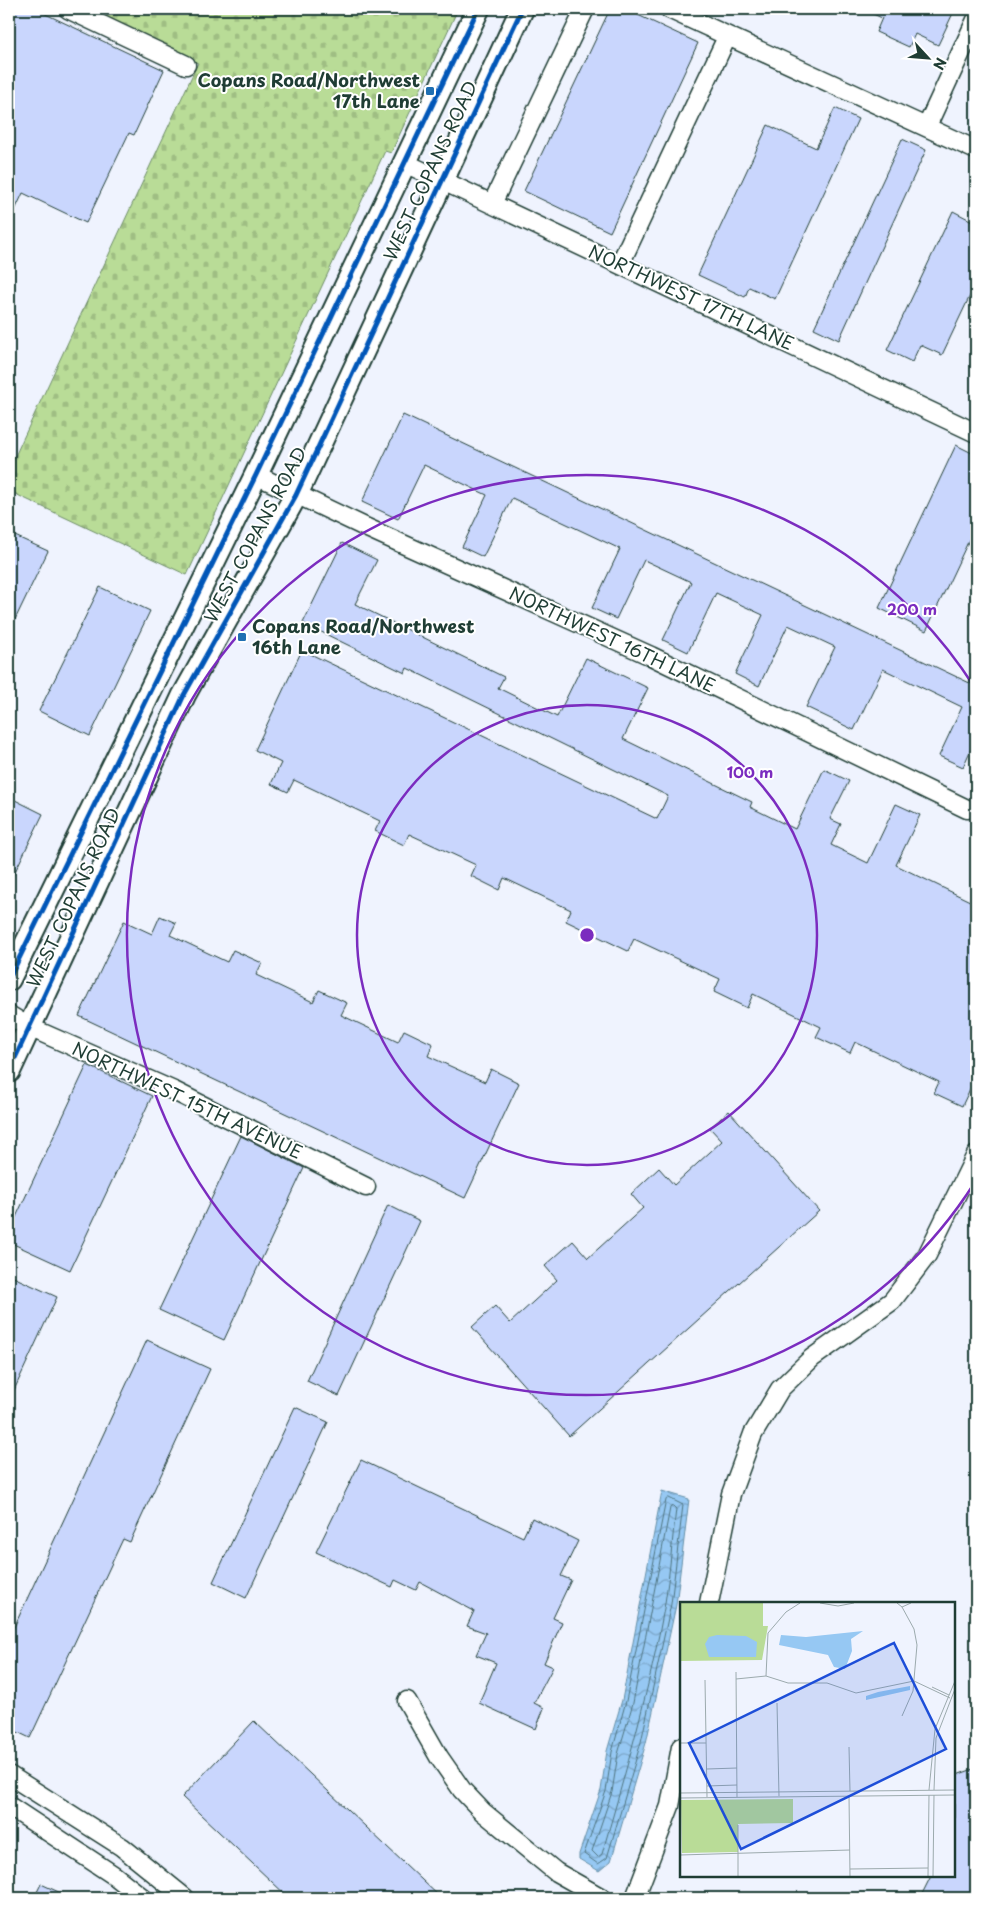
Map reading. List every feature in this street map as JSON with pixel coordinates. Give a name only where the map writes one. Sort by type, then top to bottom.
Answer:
[{"type":"main road","name":"WEST COPANS ROAD","points":[[9,978],[256,475],[478,9]]},
{"type":"main road","name":"WEST COPANS ROAD","points":[[9,1071],[184,695],[296,495],[522,9]]},
{"type":"street","points":[[68,9],[186,65]]},
{"type":"street","points":[[492,204],[584,9]]},
{"type":"street","points":[[669,9],[976,150]]},
{"type":"street","points":[[927,126],[976,20]]},
{"type":"street","points":[[620,264],[727,36]]},
{"type":"street","name":"NORTHWEST 17TH LANE","points":[[405,163],[976,433]]},
{"type":"street","name":"NORTHWEST 16TH LANE","points":[[256,475],[296,495],[651,656],[967,809]]},
{"type":"street","name":"NORTHWEST 15TH AVENUE","points":[[9,1015],[29,1027],[174,1091],[366,1187]]},
{"type":"street","points":[[709,1602],[731,1494],[753,1434],[780,1389],[812,1358],[892,1300],[927,1256],[976,1155]]},
{"type":"street","points":[[407,1701],[439,1758],[462,1790],[483,1812],[556,1872],[602,1898]]},
{"type":"street","points":[[635,1898],[670,1806],[680,1752]]},
{"type":"street","points":[[9,1775],[122,1847],[185,1898]]},
{"type":"street","points":[[9,1806],[114,1876],[143,1898]]},
{"type":"green space","points":[[83,9],[458,9],[391,153],[385,151],[187,575],[9,491],[9,469],[198,63]]},
{"type":"water","points":[[662,1491],[689,1499],[676,1605],[646,1743],[611,1861],[599,1871],[579,1859],[579,1854],[601,1790],[607,1751],[622,1700]]},
{"type":"building","points":[[9,9],[35,9],[164,70],[134,135],[129,133],[86,223],[23,193],[9,223]]},
{"type":"building","points":[[610,9],[625,9],[698,43],[610,232],[524,191]]},
{"type":"building","points":[[862,9],[955,9],[938,45],[915,34],[909,47],[876,32],[882,18]]},
{"type":"building","points":[[835,108],[858,119],[775,299],[749,287],[745,297],[698,275],[768,125],[816,148]]},
{"type":"building","points":[[902,139],[926,150],[839,340],[814,328]]},
{"type":"building","points":[[953,211],[976,223],[976,283],[942,355],[920,345],[912,362],[887,350]]},
{"type":"building","points":[[403,415],[976,686],[976,738],[963,767],[939,756],[962,707],[883,669],[854,730],[806,707],[835,647],[788,625],[759,686],[735,674],[763,615],[716,593],[688,652],[663,640],[691,582],[644,560],[616,619],[592,608],[620,549],[512,498],[483,557],[462,547],[487,495],[424,465],[398,519],[362,502]]},
{"type":"building","points":[[956,445],[976,455],[976,525],[926,631],[879,608]]},
{"type":"building","points":[[15,536],[48,551],[9,632],[9,549]]},
{"type":"building","points":[[342,543],[377,560],[355,604],[504,677],[498,688],[557,717],[586,658],[648,688],[623,739],[752,802],[750,807],[795,829],[824,769],[849,781],[830,819],[841,824],[831,845],[868,863],[896,804],[920,815],[896,865],[976,904],[976,1076],[962,1106],[934,1093],[939,1082],[855,1042],[850,1053],[816,1037],[821,1027],[753,994],[747,1008],[714,992],[720,979],[634,939],[628,951],[566,921],[571,910],[504,878],[499,890],[471,876],[476,865],[409,834],[404,845],[375,831],[380,821],[294,780],[288,792],[271,784],[281,763],[255,750],[302,650],[657,819],[668,796],[407,668],[405,673],[303,623]]},
{"type":"building","points":[[100,587],[150,611],[90,736],[39,711]]},
{"type":"building","points":[[9,797],[43,814],[9,884]]},
{"type":"building","points":[[160,916],[176,923],[170,935],[227,962],[233,950],[262,963],[256,975],[313,1002],[319,990],[347,1003],[341,1015],[398,1042],[404,1030],[433,1044],[428,1056],[485,1082],[491,1069],[519,1083],[465,1198],[79,1016],[124,921],[152,934]]},
{"type":"building","points":[[87,1065],[152,1096],[70,1270],[9,1242],[9,1232]]},
{"type":"building","points":[[729,1111],[819,1211],[569,1436],[472,1327],[495,1306],[510,1323],[557,1280],[545,1266],[573,1241],[588,1258],[643,1208],[631,1194],[659,1168],[674,1185],[722,1141],[710,1128]]},
{"type":"building","points":[[241,1136],[304,1168],[224,1340],[159,1310]]},
{"type":"building","points":[[388,1205],[420,1221],[339,1396],[307,1381]]},
{"type":"building","points":[[9,1275],[57,1297],[9,1401]]},
{"type":"building","points":[[147,1340],[210,1369],[130,1542],[123,1539],[30,1738],[9,1728],[9,1638]]},
{"type":"building","points":[[295,1407],[328,1422],[246,1598],[213,1582]]},
{"type":"building","points":[[361,1460],[523,1537],[532,1518],[578,1541],[561,1576],[571,1580],[553,1618],[562,1622],[544,1663],[553,1667],[534,1703],[544,1708],[536,1729],[479,1703],[496,1663],[476,1655],[486,1633],[467,1626],[474,1611],[420,1582],[416,1590],[395,1580],[392,1587],[316,1552]]},
{"type":"building","points":[[254,1721],[441,1898],[289,1898],[182,1797]]},
{"type":"building","points":[[976,1768],[976,1898],[920,1898],[930,1877],[955,1877],[955,1776]]},
{"type":"building","points":[[41,1884],[72,1898],[34,1898]]},
{"type":"cycle path","points":[[9,979],[256,475],[478,9]]},
{"type":"cycle path","points":[[9,1071],[184,695],[296,495],[522,9]]},
{"type":"place","name":"Copans Road/Northwest 17th Lane","points":[[430,91]]},
{"type":"place","name":"Copans Road/Northwest 16th Lane","points":[[242,637]]}]
